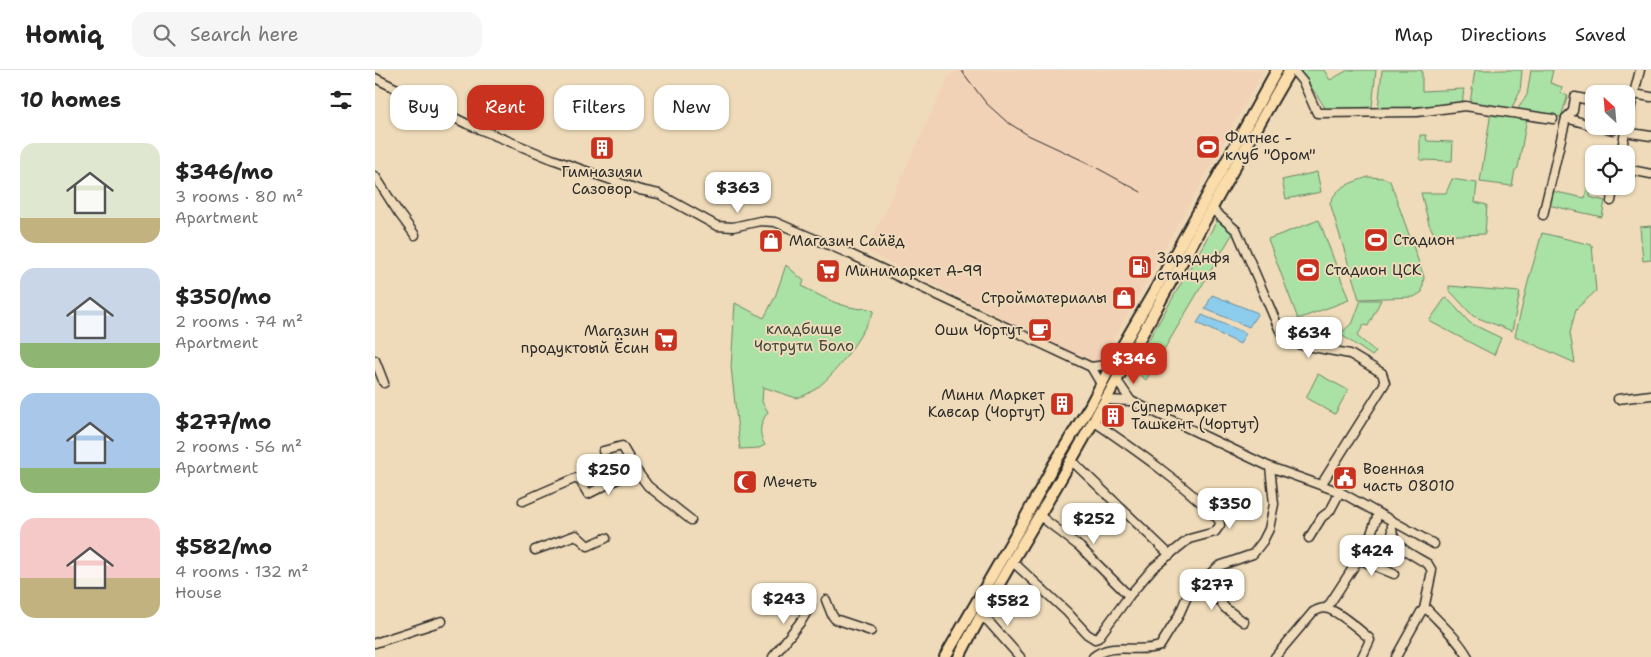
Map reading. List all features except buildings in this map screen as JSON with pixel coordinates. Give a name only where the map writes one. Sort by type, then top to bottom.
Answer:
[{"type":"main road","points":[[959,657],[980,616],[1040,516],[1105,400],[1159,292],[1277,70]]},
{"type":"main road","points":[[945,657],[1053,466],[1090,406],[1112,364],[1212,209],[1249,139],[1291,70]]},
{"type":"main road","points":[[1053,466],[1064,473]]},
{"type":"street","points":[[1291,70],[1303,82],[1317,113],[1417,112],[1465,106],[1553,119]]},
{"type":"street","points":[[1635,90],[1640,70]]},
{"type":"street","points":[[375,78],[467,124],[553,159],[640,190],[659,194],[717,226],[733,227],[760,221],[775,222],[850,254],[1091,367],[1112,364]]},
{"type":"street","points":[[1635,94],[1651,97]]},
{"type":"street","points":[[1543,215],[1566,118],[1573,111],[1575,97],[1585,99]]},
{"type":"street","points":[[1566,118],[1585,123]]},
{"type":"street","points":[[1635,134],[1651,136]]},
{"type":"street","points":[[1635,171],[1651,174]]},
{"type":"street","points":[[375,176],[398,212],[415,234]]},
{"type":"street","points":[[1611,201],[1612,195]]},
{"type":"street","points":[[1212,209],[1237,231],[1280,331],[1297,344],[1350,354],[1382,373],[1385,378],[1385,383],[1321,485]]},
{"type":"street","points":[[375,360],[383,383]]},
{"type":"street","points":[[1091,367],[1101,384]]},
{"type":"street","points":[[1116,379],[1131,401]]},
{"type":"street","points":[[1618,399],[1651,395]]},
{"type":"street","points":[[1105,400],[1131,401],[1270,467],[1339,492],[1434,544]]},
{"type":"street","points":[[1013,562],[1067,612],[1087,634],[1095,639],[1098,638],[1129,596],[1153,568],[1189,539],[1215,532],[1220,525],[1219,520],[1150,462],[1093,421]]},
{"type":"street","points":[[603,451],[622,446],[648,486],[691,520]]},
{"type":"street","points":[[1071,460],[1170,555]]},
{"type":"street","points":[[1093,657],[1106,650],[1155,648],[1160,646],[1178,617],[1189,592],[1219,566],[1231,560],[1253,554],[1269,529],[1275,504],[1270,467]]},
{"type":"street","points":[[523,501],[576,478],[588,494],[636,470]]},
{"type":"street","points":[[1309,538],[1322,517],[1330,510],[1339,492]]},
{"type":"street","points":[[1327,608],[1366,548],[1378,514]]},
{"type":"street","points":[[1040,516],[1080,547],[1129,596]]},
{"type":"street","points":[[1392,522],[1392,534],[1398,545],[1428,564],[1432,571],[1424,609],[1396,657]]},
{"type":"street","points":[[535,550],[576,535],[588,546],[606,538]]},
{"type":"street","points":[[1358,559],[1394,574]]},
{"type":"street","points":[[1204,578],[1225,608],[1244,622]]},
{"type":"street","points":[[826,600],[835,619],[871,631]]},
{"type":"street","points":[[773,657],[802,620],[811,604]]},
{"type":"street","points":[[1275,657],[1313,612],[1320,608],[1327,608],[1336,613],[1369,638],[1370,640],[1362,657]]},
{"type":"street","points":[[1424,609],[1428,610],[1451,634],[1468,657]]},
{"type":"street","points":[[980,616],[988,621],[1020,657]]},
{"type":"street","points":[[375,643],[442,621]]},
{"type":"shaded area","points":[[957,70],[1264,70],[1099,366],[866,251],[949,76]]},
{"type":"green space","points":[[1302,70],[1324,70],[1330,80],[1348,70],[1376,70],[1372,107],[1326,109],[1301,72]]},
{"type":"green space","points":[[1382,70],[1422,70],[1422,91],[1464,89],[1462,104],[1378,109]]},
{"type":"green space","points":[[1475,70],[1522,70],[1520,92],[1511,109],[1470,103]]},
{"type":"green space","points":[[1531,70],[1553,70],[1550,83],[1562,87],[1561,93],[1568,95],[1561,117],[1517,110],[1527,95]]},
{"type":"green space","points":[[1491,112],[1527,118],[1518,168],[1515,170],[1512,186],[1480,182]]},
{"type":"green space","points":[[1420,135],[1426,135],[1427,141],[1453,142],[1452,161],[1420,160]]},
{"type":"green space","points":[[1317,172],[1321,192],[1286,199],[1282,180]]},
{"type":"green space","name":"Стадион","points":[[1368,177],[1384,178],[1390,181],[1424,277],[1422,292],[1414,297],[1359,299],[1330,203],[1341,189],[1350,183]]},
{"type":"green space","points":[[1452,179],[1477,183],[1475,202],[1487,205],[1485,234],[1435,236],[1429,224],[1421,193],[1446,193]]},
{"type":"green space","points":[[1551,191],[1585,198],[1586,195],[1590,195],[1590,197],[1605,201],[1602,217],[1548,205]]},
{"type":"green space","points":[[1218,219],[1233,233],[1146,380],[1132,369]]},
{"type":"green space","name":"Стадион ЦСК","points":[[1319,220],[1349,300],[1298,319],[1268,239]]},
{"type":"green space","points":[[1651,226],[1651,260],[1643,261],[1640,227]]},
{"type":"green space","points":[[1542,233],[1592,245],[1596,291],[1576,309],[1570,333],[1575,363],[1515,336]]},
{"type":"green space","name":"кладбище Чотрути Боло","points":[[786,265],[804,281],[802,286],[814,293],[841,305],[874,311],[852,349],[820,386],[808,394],[796,398],[763,387],[762,402],[768,412],[761,428],[761,436],[765,445],[759,448],[740,449],[731,367],[735,303],[764,318],[775,297]]},
{"type":"green space","points":[[1449,286],[1520,292],[1512,331],[1473,316],[1449,290]]},
{"type":"green space","points":[[1446,297],[1470,323],[1501,338],[1494,355],[1429,321]]},
{"type":"green space","points":[[1361,300],[1381,300],[1368,326],[1364,325],[1357,336],[1376,352],[1372,356],[1340,334],[1353,322]]},
{"type":"green space","points":[[1318,374],[1348,390],[1335,414],[1306,398]]},
{"type":"water","points":[[1212,295],[1258,313],[1249,327],[1205,309]]},
{"type":"water","points":[[1202,315],[1246,333],[1240,344],[1197,323]]},
{"type":"railway","points":[[961,70],[986,103],[1007,122],[1028,135],[1086,162],[1141,192]]},
{"type":"place","name":"Фитнес - клуб \"Ором\"","points":[[1208,147]]},
{"type":"place","name":"Гимназияи Сазовор","points":[[602,148]]},
{"type":"place","name":"Стадион","points":[[1376,240]]},
{"type":"place","name":"Магазин Сайёд","points":[[771,241]]},
{"type":"place","name":"Заряднфя станция","points":[[1140,267]]},
{"type":"place","name":"Стадион ЦСК","points":[[1308,270]]},
{"type":"place","name":"Минимаркет А-99","points":[[828,271]]},
{"type":"place","name":"Стройматериалы","points":[[1124,298]]},
{"type":"place","name":"Оши Чортут","points":[[1040,330]]},
{"type":"place","name":"Магазин продуктоый Ёсин","points":[[666,340]]},
{"type":"place","name":"Мини Маркет Кавсар (Чортут)","points":[[1062,404]]},
{"type":"place","name":"Супермаркет Ташкент (Чортут)","points":[[1113,416]]},
{"type":"place","name":"Военная часть 08010","points":[[1345,478]]},
{"type":"place","name":"Мечеть","points":[[745,482]]}]
